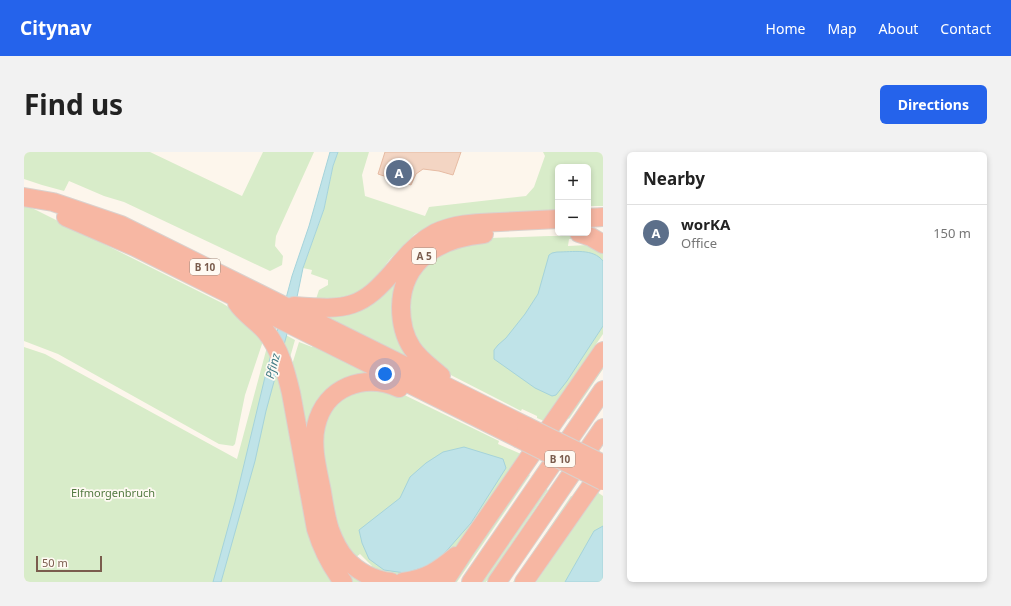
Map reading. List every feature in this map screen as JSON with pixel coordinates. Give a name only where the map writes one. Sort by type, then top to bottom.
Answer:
[{"type":"highway","name":"B 10","points":[[24,198],[53,202],[121,225],[141,235],[271,311]]},
{"type":"highway","name":"B 10","points":[[24,198],[109,236],[232,295],[242,311],[271,311],[309,319],[449,395],[522,432],[603,481]]},
{"type":"highway","points":[[591,218],[603,217]]},
{"type":"highway","name":"A 5","points":[[309,319],[322,309],[343,307],[360,301],[382,284],[417,245],[428,237],[442,230],[467,224],[555,219]]},
{"type":"highway","name":"A 5","points":[[449,395],[440,374],[422,360],[412,349],[407,340],[402,320],[401,299],[404,287],[411,272],[420,259],[430,251],[451,240],[476,235],[555,231]]},
{"type":"highway","points":[[588,236],[603,244]]},
{"type":"highway","points":[[309,319],[271,311],[272,341],[287,374],[316,529],[321,546],[330,564],[343,582]]},
{"type":"highway","points":[[581,381],[603,343]]},
{"type":"highway","points":[[444,582],[603,351]]},
{"type":"highway","points":[[392,582],[376,578],[358,569],[346,559],[336,544],[328,524],[316,461],[314,442],[317,422],[323,408],[332,397],[341,389],[358,383],[370,381],[384,383],[427,400],[449,395]]},
{"type":"highway","points":[[471,582],[603,390]]},
{"type":"highway","points":[[497,582],[603,428]]},
{"type":"highway","name":"B 10","points":[[522,432],[603,464]]},
{"type":"highway","points":[[524,582],[603,469]]},
{"type":"highway","points":[[531,582],[561,530]]},
{"type":"highway","points":[[403,582],[418,580],[437,571],[467,547]]},
{"type":"green space","points":[[24,152],[150,152],[242,196],[263,152],[314,152],[276,236],[275,246],[283,256],[282,265],[270,271],[124,202],[104,196],[69,181],[64,191],[24,179]]},
{"type":"green space","points":[[338,152],[369,152],[362,175],[365,196],[425,216],[429,207],[526,196],[534,187],[545,156],[543,152],[603,152],[603,206],[591,206],[591,164],[555,164],[555,210],[460,216],[436,223],[415,234],[390,259],[376,278],[358,293],[331,300],[316,299],[319,290],[328,285],[328,280],[311,274],[312,270],[303,268],[324,209],[333,166]]},
{"type":"green space","points":[[24,204],[222,303],[241,315],[263,341],[245,395],[235,444],[233,446],[219,444],[58,354],[24,341]]},
{"type":"green space","points":[[472,232],[400,283],[421,364],[327,318],[326,316],[388,284]]},
{"type":"green space","points":[[572,236],[578,239],[569,239],[568,246],[588,245],[603,250],[603,334],[544,421],[537,418],[537,416],[522,409],[521,411],[441,370],[411,336],[407,293],[434,254],[491,238]]},
{"type":"green space","points":[[269,326],[295,340],[289,361]]},
{"type":"green space","points":[[299,342],[312,347],[313,346],[377,377],[359,378],[347,382],[327,395],[316,414],[310,437],[310,458],[318,501],[321,516],[330,542],[345,564],[357,574],[372,582],[349,582],[334,562],[322,537],[296,399],[299,398],[291,368]]},
{"type":"green space","name":"Elfmorgenbruch","points":[[24,347],[45,354],[237,459],[267,347],[275,362],[337,582],[24,582]]},
{"type":"green space","points":[[603,354],[603,369],[569,419],[562,414]]},
{"type":"green space","points":[[392,389],[499,441],[498,444],[521,454],[464,537],[443,561],[401,577],[366,569],[372,566],[360,554],[355,558],[337,536],[318,432],[343,393]]},
{"type":"green space","points":[[523,470],[530,475],[457,582],[447,582]]},
{"type":"green space","points":[[546,489],[548,490],[486,582],[482,582]]},
{"type":"green space","points":[[597,492],[603,496],[603,582],[536,582]]},
{"type":"green space","points":[[571,496],[575,497],[520,582],[513,582]]},
{"type":"water","name":"Pfinz","points":[[330,152],[338,152],[333,166],[324,209],[303,268],[297,297],[266,411],[255,461],[221,582],[213,582],[235,502],[265,377],[292,276],[309,226]]},
{"type":"water","points":[[557,252],[588,252],[599,257],[603,261],[603,326],[567,381],[556,395],[552,396],[535,388],[494,359],[494,350],[506,338],[525,314],[538,294],[549,255]]},
{"type":"water","points":[[464,447],[503,459],[506,468],[471,523],[435,564],[405,573],[384,570],[369,559],[362,543],[359,530],[400,498],[410,477],[426,463],[443,452]]},
{"type":"water","points":[[603,526],[603,582],[565,582],[594,531]]},
{"type":"building","points":[[385,152],[461,152],[453,175],[423,169],[416,174],[411,185],[378,174]]},
{"type":"place","name":"worKA","points":[[399,173]]}]
